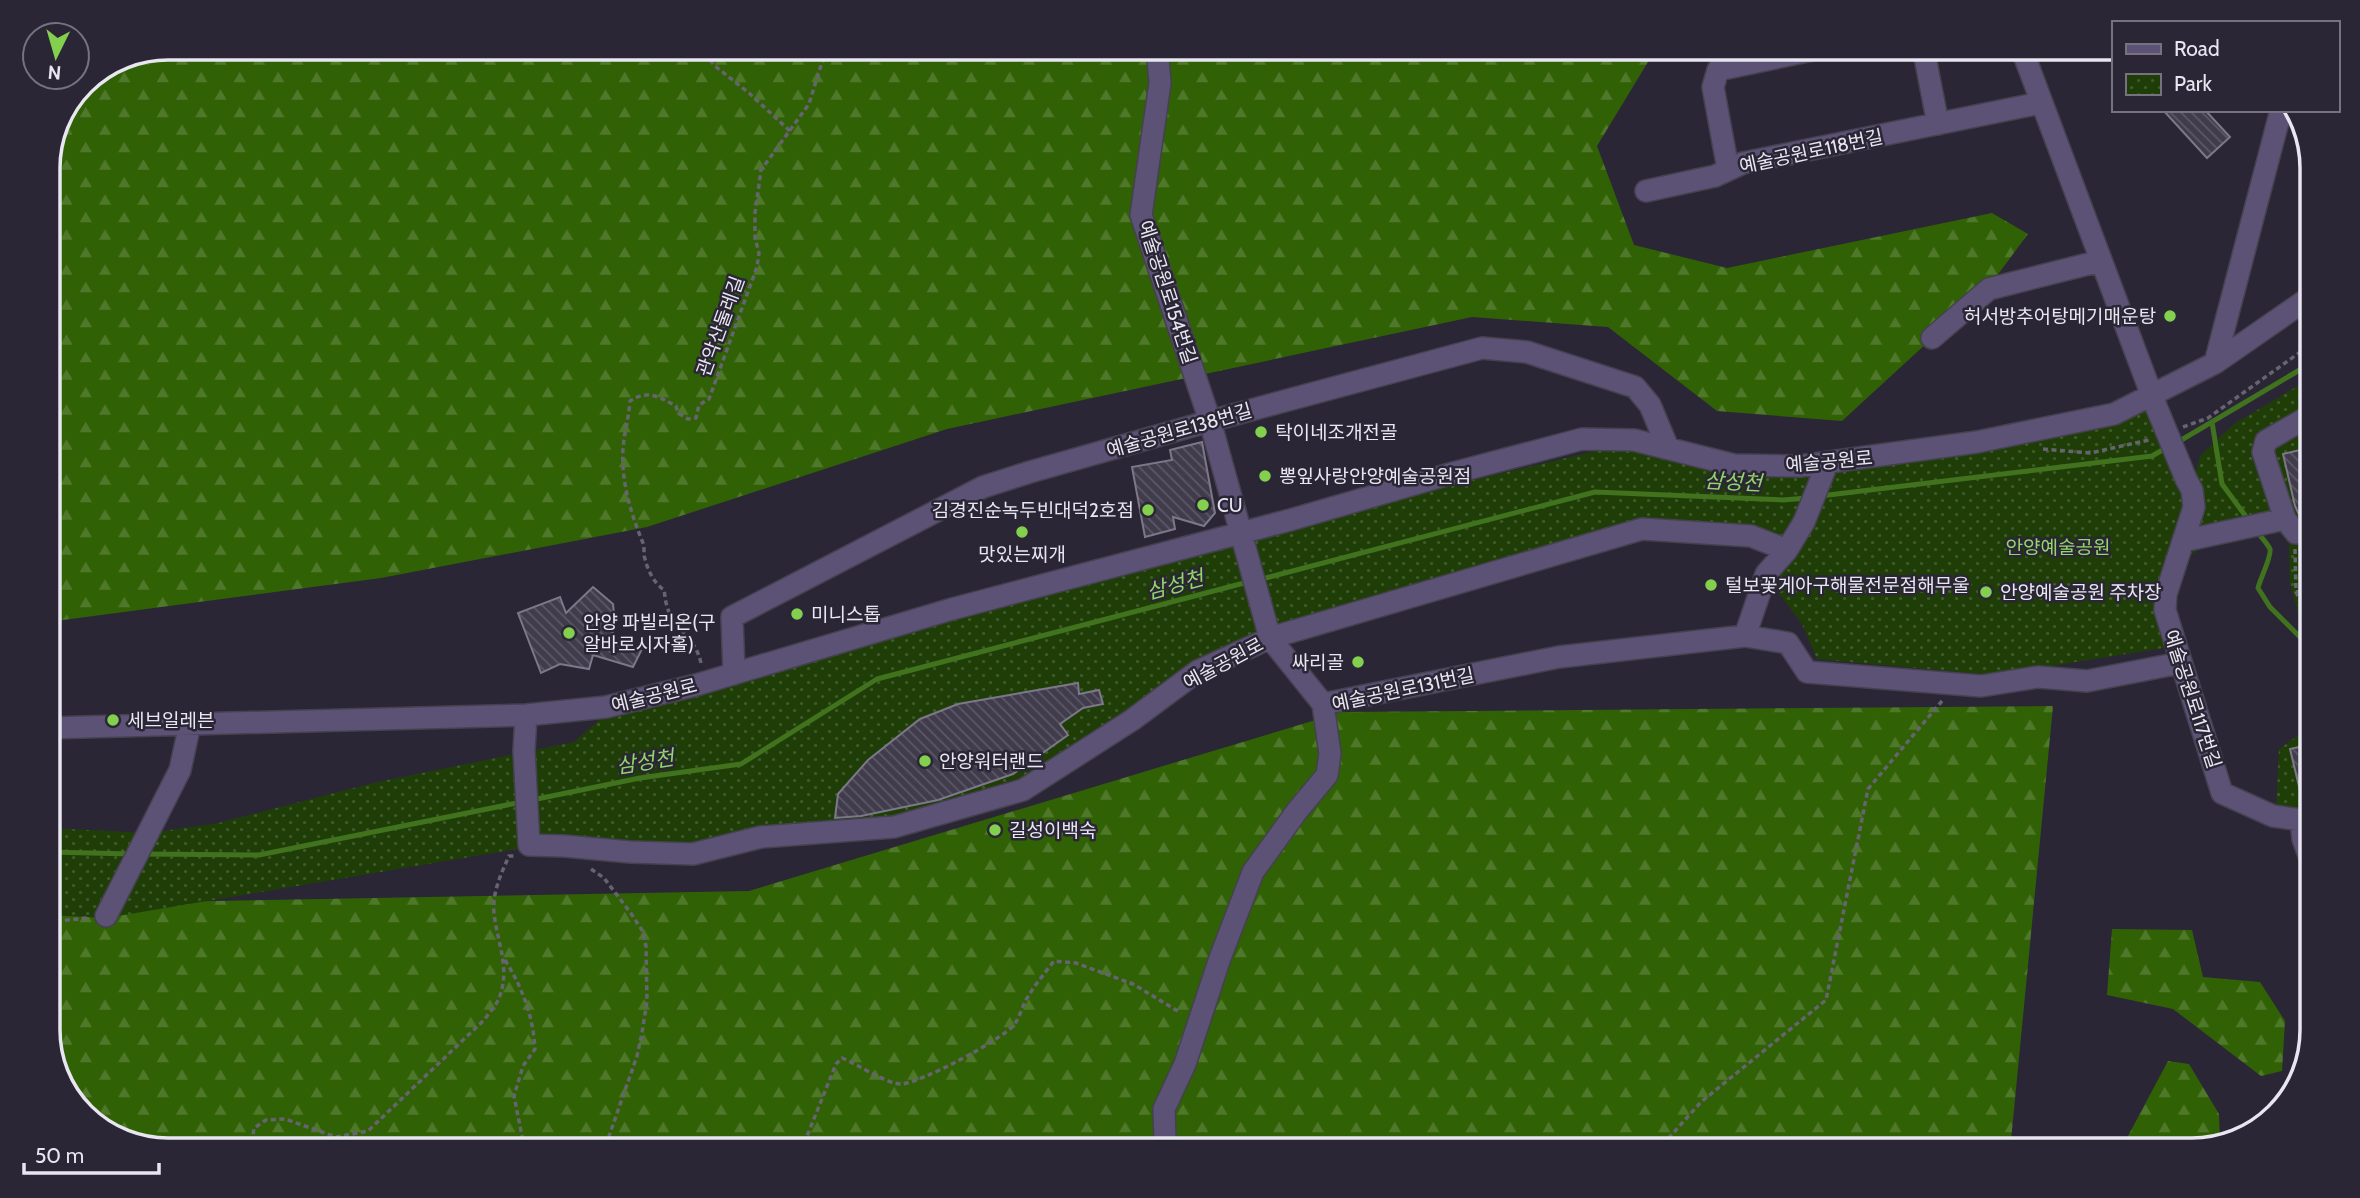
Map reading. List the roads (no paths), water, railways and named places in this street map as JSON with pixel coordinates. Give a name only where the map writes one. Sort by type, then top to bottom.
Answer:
[{"type":"street","name":"예술공원로154번길","points":[[1158,59],[1160,83],[1141,215],[1210,421],[1268,629]]},
{"type":"street","name":"예술공원로118번길","points":[[1746,59],[1718,70],[1713,87],[1728,169],[1743,163],[2040,103]]},
{"type":"street","points":[[1925,59],[1938,124]]},
{"type":"street","points":[[2025,59],[2155,404]]},
{"type":"street","points":[[2215,363],[2280,112]]},
{"type":"street","points":[[1646,191],[1715,176],[1728,169]]},
{"type":"street","points":[[1932,338],[1989,289],[2100,261]]},
{"type":"street","name":"예술공원로","points":[[60,728],[526,715],[606,707],[734,674],[952,608],[1243,543],[1453,473],[1582,439],[1634,440],[1734,465],[1824,471],[2102,417],[2155,404],[2300,304]]},
{"type":"street","name":"예술공원로138번길","points":[[734,674],[732,617],[983,487],[1210,421],[1482,348],[1527,352],[1635,387],[1650,405],[1668,448]]},
{"type":"street","name":"예술공원로117번길","points":[[2155,404],[2192,489],[2194,507],[2166,594],[2165,610],[2222,793],[2273,816],[2300,819]]},
{"type":"street","points":[[2298,527],[2265,459],[2264,446],[2266,441],[2300,421]]},
{"type":"street","points":[[1745,636],[1766,575],[1787,550],[1804,522],[1824,471]]},
{"type":"street","points":[[2183,541],[2263,523],[2298,527]]},
{"type":"street","points":[[1323,704],[1268,629],[1642,529],[1751,536],[1787,550]]},
{"type":"street","name":"예술공원로","points":[[526,715],[524,751],[529,839],[564,846],[693,854],[761,837],[894,827],[1023,790],[1132,720],[1198,671],[1268,629]]},
{"type":"street","name":"예술공원로131번길","points":[[1165,1138],[1164,1108],[1185,1064],[1220,958],[1253,872],[1327,775],[1330,754],[1323,704],[1559,657],[1745,636],[1788,643],[1807,672],[1981,686],[2038,677],[2087,681],[2180,663]]},
{"type":"street","points":[[109,911],[180,770],[190,724]]},
{"type":"waterway","name":"삼성천","points":[[2178,442],[2300,370]]},
{"type":"waterway","points":[[2212,422],[2222,484],[2250,522]]},
{"type":"waterway","name":"삼성천","points":[[1820,496],[2152,456],[2166,448]]},
{"type":"waterway","name":"삼성천","points":[[1258,580],[1595,492],[1783,500],[1807,498]]},
{"type":"waterway","points":[[2256,530],[2270,549],[2258,588],[2270,607],[2300,637]]},
{"type":"waterway","name":"삼성천","points":[[532,800],[640,778],[741,764],[877,679],[1248,582]]},
{"type":"waterway","name":"삼성천","points":[[145,854],[259,855],[522,802]]},
{"type":"waterway","name":"삼성천","points":[[60,852],[132,854]]},
{"type":"place","name":"허서방추어탕메기매운탕","points":[[2170,316]]},
{"type":"place","name":"탁이네조개전골","points":[[1261,432]]},
{"type":"place","name":"뽕잎사랑안양예술공원점","points":[[1265,476]]},
{"type":"place","name":"CU","points":[[1203,505]]},
{"type":"place","name":"김경진순녹두빈대덕2호점","points":[[1148,510]]},
{"type":"place","name":"맛있는찌개","points":[[1022,532]]},
{"type":"place","name":"털보꽃게아구해물전문점해무울","points":[[1711,585]]},
{"type":"place","name":"안양예술공원 주차장","points":[[1986,592]]},
{"type":"place","name":"미니스톱","points":[[797,614]]},
{"type":"place","name":"안양 파빌리온(구 알바로시자홀)","points":[[569,633]]},
{"type":"place","name":"싸리골","points":[[1358,662]]},
{"type":"place","name":"세브일레븐","points":[[113,720]]},
{"type":"place","name":"안양워터랜드","points":[[925,761]]},
{"type":"place","name":"길성이백숙","points":[[995,830]]},
{"type":"park label","name":"안양예술공원","points":[[2058,547]]}]
